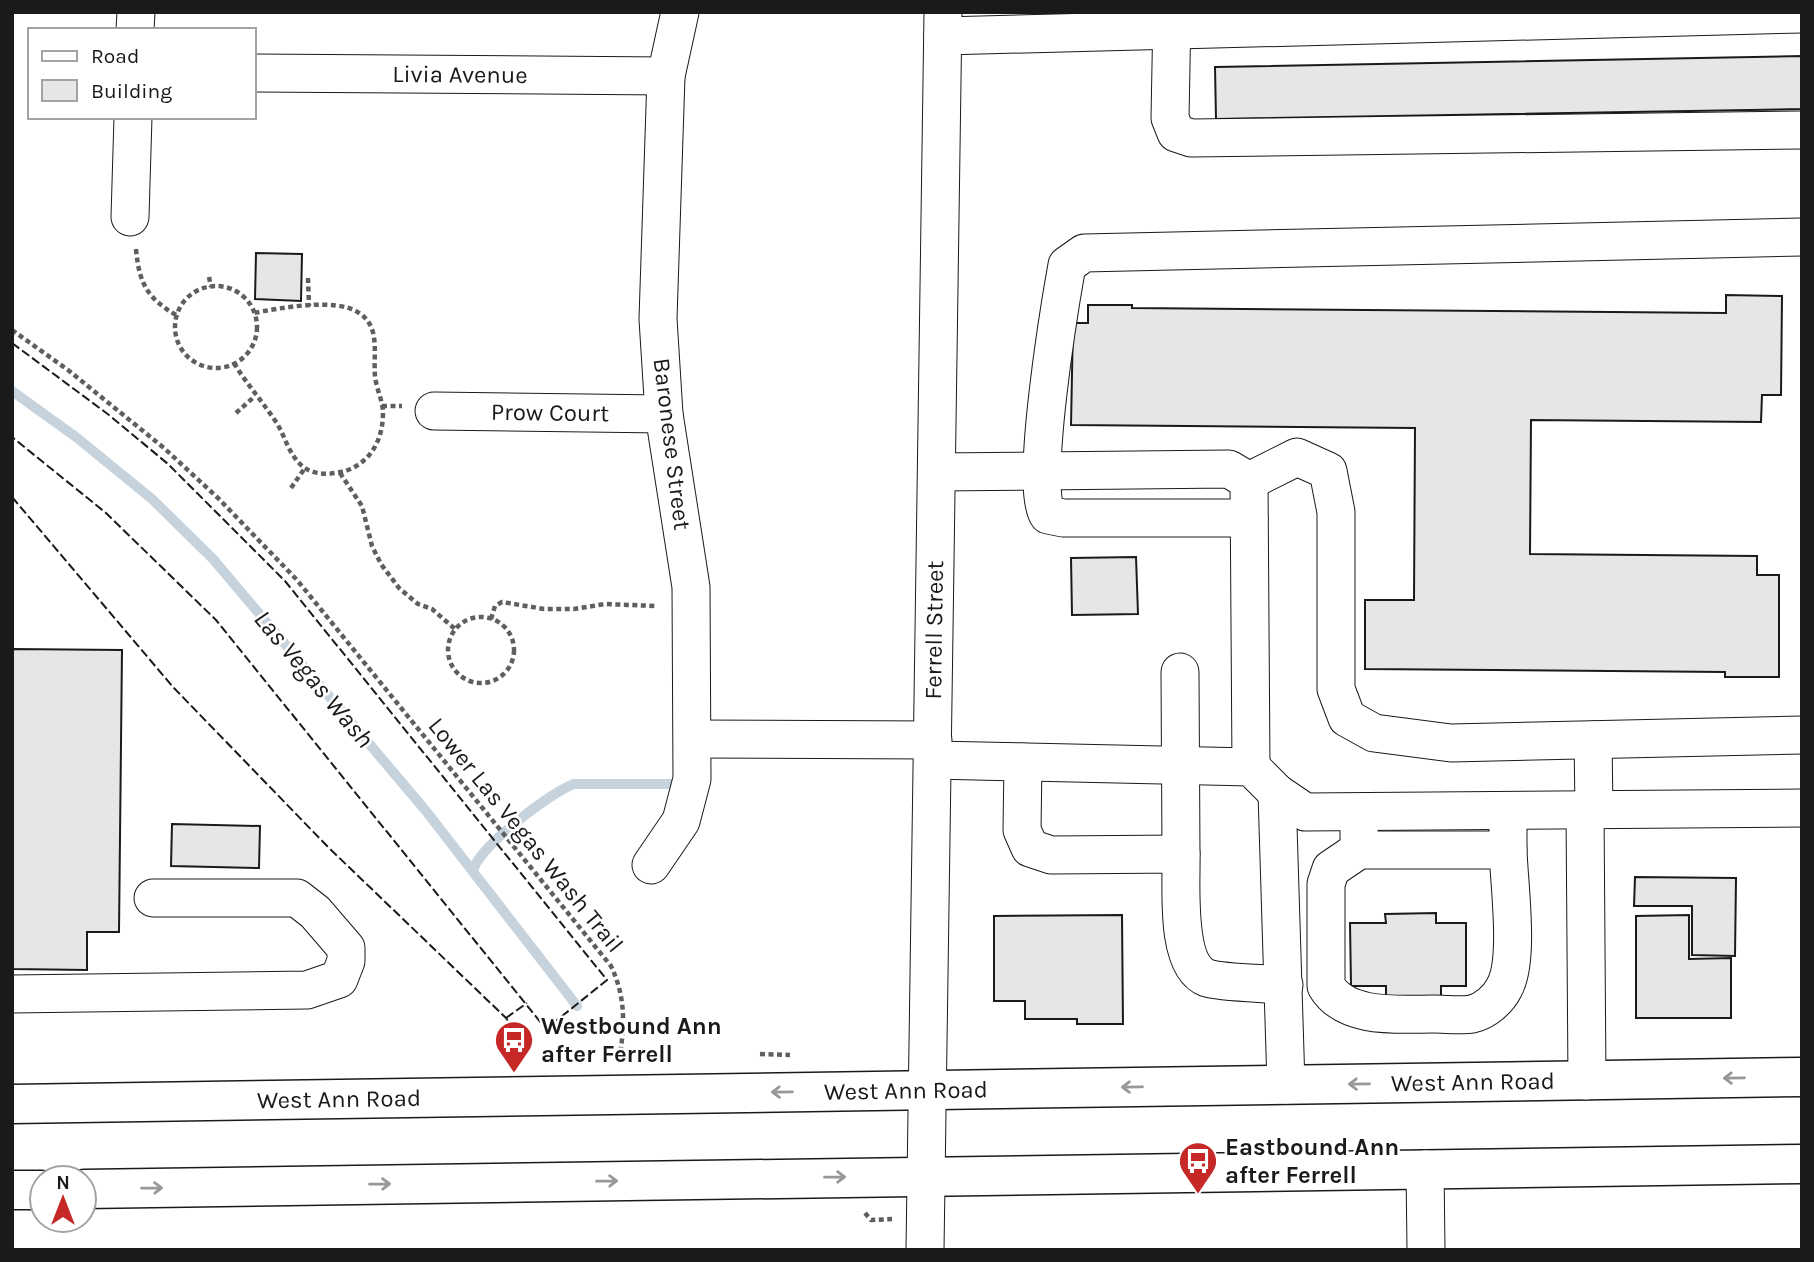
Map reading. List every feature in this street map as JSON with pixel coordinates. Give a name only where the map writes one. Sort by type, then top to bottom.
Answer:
[{"type":"main road","name":"West Ann Road","points":[[12,1104],[1802,1077]]},
{"type":"main road","points":[[98,1189],[1802,1164]]},
{"type":"street","name":"Baronese Street","points":[[650,866],[681,821],[692,779],[691,607],[688,562],[664,414],[658,319],[666,76],[680,12]]},
{"type":"street","points":[[943,24],[1802,14]]},
{"type":"street","points":[[1173,22],[1170,118],[1176,134],[1191,138],[1802,130]]},
{"type":"street","name":"Ferrell Street","points":[[925,1234],[943,24]]},
{"type":"street","name":"Livia Avenue","points":[[256,73],[666,76]]},
{"type":"street","points":[[132,228],[133,119]]},
{"type":"street","points":[[1249,518],[1063,518],[1048,515],[1043,509],[1042,471],[1056,332],[1067,265],[1084,253],[1802,237]]},
{"type":"street","name":"Prow Court","points":[[435,411],[664,414]]},
{"type":"street","points":[[1249,481],[1297,457],[1328,471],[1336,512],[1336,689],[1347,718],[1374,733],[1451,743],[1802,735]]},
{"type":"street","points":[[937,472],[1228,469],[1249,481]]},
{"type":"street","points":[[1249,481],[1251,767]]},
{"type":"street","points":[[1180,672],[1178,765],[1184,944],[1194,967],[1207,978],[1283,985]]},
{"type":"street","points":[[693,739],[933,750],[1023,762],[1251,767],[1278,793],[1305,812],[1802,808]]},
{"type":"street","points":[[1587,1081],[1590,809],[1594,740]]},
{"type":"street","points":[[1023,762],[1022,830],[1030,848],[1051,855],[1181,854]]},
{"type":"street","points":[[1278,793],[1286,1085]]},
{"type":"street","points":[[1507,810],[1512,969],[1504,988],[1493,1003],[1472,1014],[1391,1014],[1362,1010],[1333,997],[1326,986],[1326,884],[1331,869],[1359,850],[1508,850]]},
{"type":"street","points":[[1359,850],[1360,811]]},
{"type":"street","points":[[12,994],[307,990],[339,979],[346,961],[346,948],[315,912],[297,898],[153,898]]},
{"type":"street","points":[[1424,1170],[1426,1250]]},
{"type":"path","points":[[132,228],[137,267],[145,290],[156,304],[176,315]]},
{"type":"path","points":[[209,277],[211,286]]},
{"type":"path","points":[[308,278],[309,306]]},
{"type":"path","points":[[211,286],[234,290],[245,298],[254,313],[256,335],[251,348],[234,363],[218,368],[192,360],[183,351],[172,328],[176,315],[184,300],[195,291],[211,286]]},
{"type":"path","points":[[234,363],[255,396],[274,418],[290,452],[305,468],[314,472],[340,472],[360,464],[373,452],[380,435],[383,411],[376,386],[374,335],[369,322],[351,308],[309,306],[254,313]]},
{"type":"path","name":"Lower Las Vegas Wash Trail","points":[[12,330],[78,378],[164,448],[227,507],[314,601],[611,966],[622,989],[624,1021],[618,1068]]},
{"type":"path","points":[[236,413],[255,396]]},
{"type":"path","points":[[291,488],[305,468]]},
{"type":"path","points":[[340,472],[362,506],[372,546],[381,564],[399,588],[418,604],[432,609],[455,629]]},
{"type":"path","points":[[491,619],[495,606],[502,602],[544,610],[574,610],[605,604],[691,607]]},
{"type":"path","points":[[472,618],[491,619],[509,633],[514,652],[506,671],[486,682],[475,682],[456,671],[448,650],[455,629],[472,618]]},
{"type":"path","points":[[749,1055],[783,1053],[795,1056]]},
{"type":"path","points":[[866,1177],[864,1213],[871,1220],[925,1234]]},
{"type":"building","points":[[1802,56],[1802,109],[1216,119],[1215,67]]},
{"type":"building","points":[[256,253],[302,254],[301,301],[255,299]]},
{"type":"building","points":[[1726,295],[1782,296],[1781,395],[1762,395],[1761,422],[1531,420],[1530,554],[1757,556],[1757,575],[1779,575],[1779,677],[1725,677],[1725,672],[1365,669],[1365,600],[1414,600],[1415,428],[1071,425],[1073,323],[1088,323],[1088,305],[1132,305],[1132,308],[1726,313]]},
{"type":"building","points":[[1136,557],[1138,614],[1072,615],[1071,558]]},
{"type":"building","points":[[12,649],[122,650],[119,932],[87,932],[87,970],[12,969]]},
{"type":"building","points":[[172,824],[260,826],[259,868],[171,866]]},
{"type":"building","points":[[1635,877],[1736,878],[1735,956],[1692,955],[1692,906],[1634,906]]},
{"type":"building","points":[[1436,913],[1436,923],[1466,923],[1466,986],[1441,986],[1441,1010],[1386,1010],[1386,986],[1351,986],[1350,923],[1386,923],[1385,914]]},
{"type":"building","points":[[1122,915],[1123,1024],[1077,1024],[1077,1019],[1025,1019],[1025,1001],[994,1001],[994,916]]},
{"type":"building","points":[[1689,915],[1689,959],[1731,958],[1731,1018],[1636,1018],[1636,916]]},
{"type":"waterway","name":"Las Vegas Wash","points":[[12,391],[76,437],[152,499],[213,559],[426,811],[577,1006]]},
{"type":"waterway","points":[[473,871],[487,849],[516,822],[574,784],[683,784]]},
{"type":"fence","points":[[12,343],[109,415],[168,464],[285,581],[607,980],[546,1029],[216,620],[106,513],[12,437]]},
{"type":"fence","points":[[12,497],[173,687],[328,847],[506,1018],[530,1050]]},
{"type":"fence","points":[[506,1018],[527,1003]]},
{"type":"place","name":"Westbound Ann after Ferrell","points":[[514,1074]]},
{"type":"place","name":"Eastbound Ann after Ferrell","points":[[1198,1195]]}]
